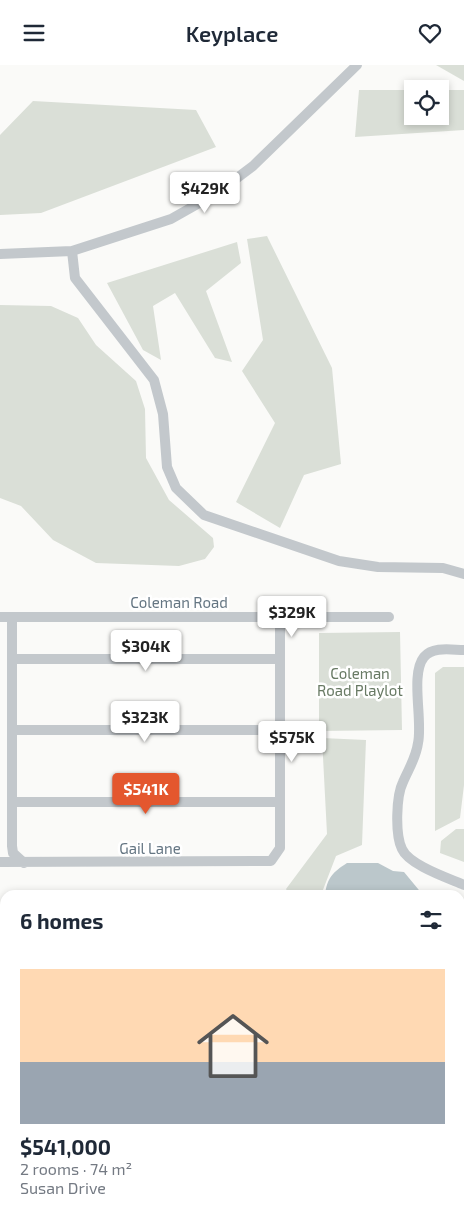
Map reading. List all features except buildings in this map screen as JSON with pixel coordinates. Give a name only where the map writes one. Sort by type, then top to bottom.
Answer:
[{"type":"street","points":[[0,254],[72,251],[172,219],[217,193],[253,166],[357,65]]},
{"type":"street","points":[[72,251],[74,278],[154,380],[163,414],[167,467],[176,489],[204,515],[339,561],[378,567],[443,568],[464,574]]},
{"type":"street","name":"Coleman Road","points":[[0,617],[388,617]]},
{"type":"street","points":[[12,617],[12,846],[13,853],[24,863]]},
{"type":"street","points":[[12,802],[279,802],[280,617]]},
{"type":"street","points":[[464,650],[432,651],[424,657],[418,668],[419,741],[414,763],[402,783],[397,831],[402,851],[414,862],[464,885]]},
{"type":"street","points":[[12,659],[279,659]]},
{"type":"street","points":[[12,730],[279,730]]},
{"type":"street","name":"Gail Lane","points":[[0,863],[265,863],[275,857],[280,848],[279,802]]},
{"type":"green space","points":[[436,65],[464,65],[464,81]]},
{"type":"green space","points":[[359,90],[404,90],[404,125],[449,125],[449,90],[464,90],[464,130],[355,137]]},
{"type":"green space","points":[[33,101],[196,110],[216,147],[41,213],[0,215],[0,135]]},
{"type":"green space","points":[[267,236],[332,368],[341,464],[304,475],[280,528],[236,502],[275,423],[242,371],[263,340],[247,239]]},
{"type":"green space","points":[[237,242],[241,263],[206,291],[232,362],[215,358],[175,293],[153,306],[161,360],[143,350],[107,283]]},
{"type":"green space","points":[[0,305],[51,306],[78,318],[96,345],[136,381],[145,409],[146,458],[169,500],[213,538],[214,547],[205,559],[179,566],[96,563],[53,540],[21,506],[0,498]]},
{"type":"green space","name":"Coleman Road Playlot","points":[[400,632],[402,730],[319,731],[319,633]]},
{"type":"green space","points":[[443,667],[464,667],[464,785],[460,818],[435,831],[435,673]]},
{"type":"green space","points":[[322,738],[366,740],[362,845],[336,856],[323,890],[287,890],[327,834]]},
{"type":"green space","points":[[456,829],[464,829],[464,862],[440,853],[441,841]]},
{"type":"shaded area","points":[[347,863],[378,863],[393,871],[404,872],[419,890],[326,890],[327,884],[338,869]]}]
